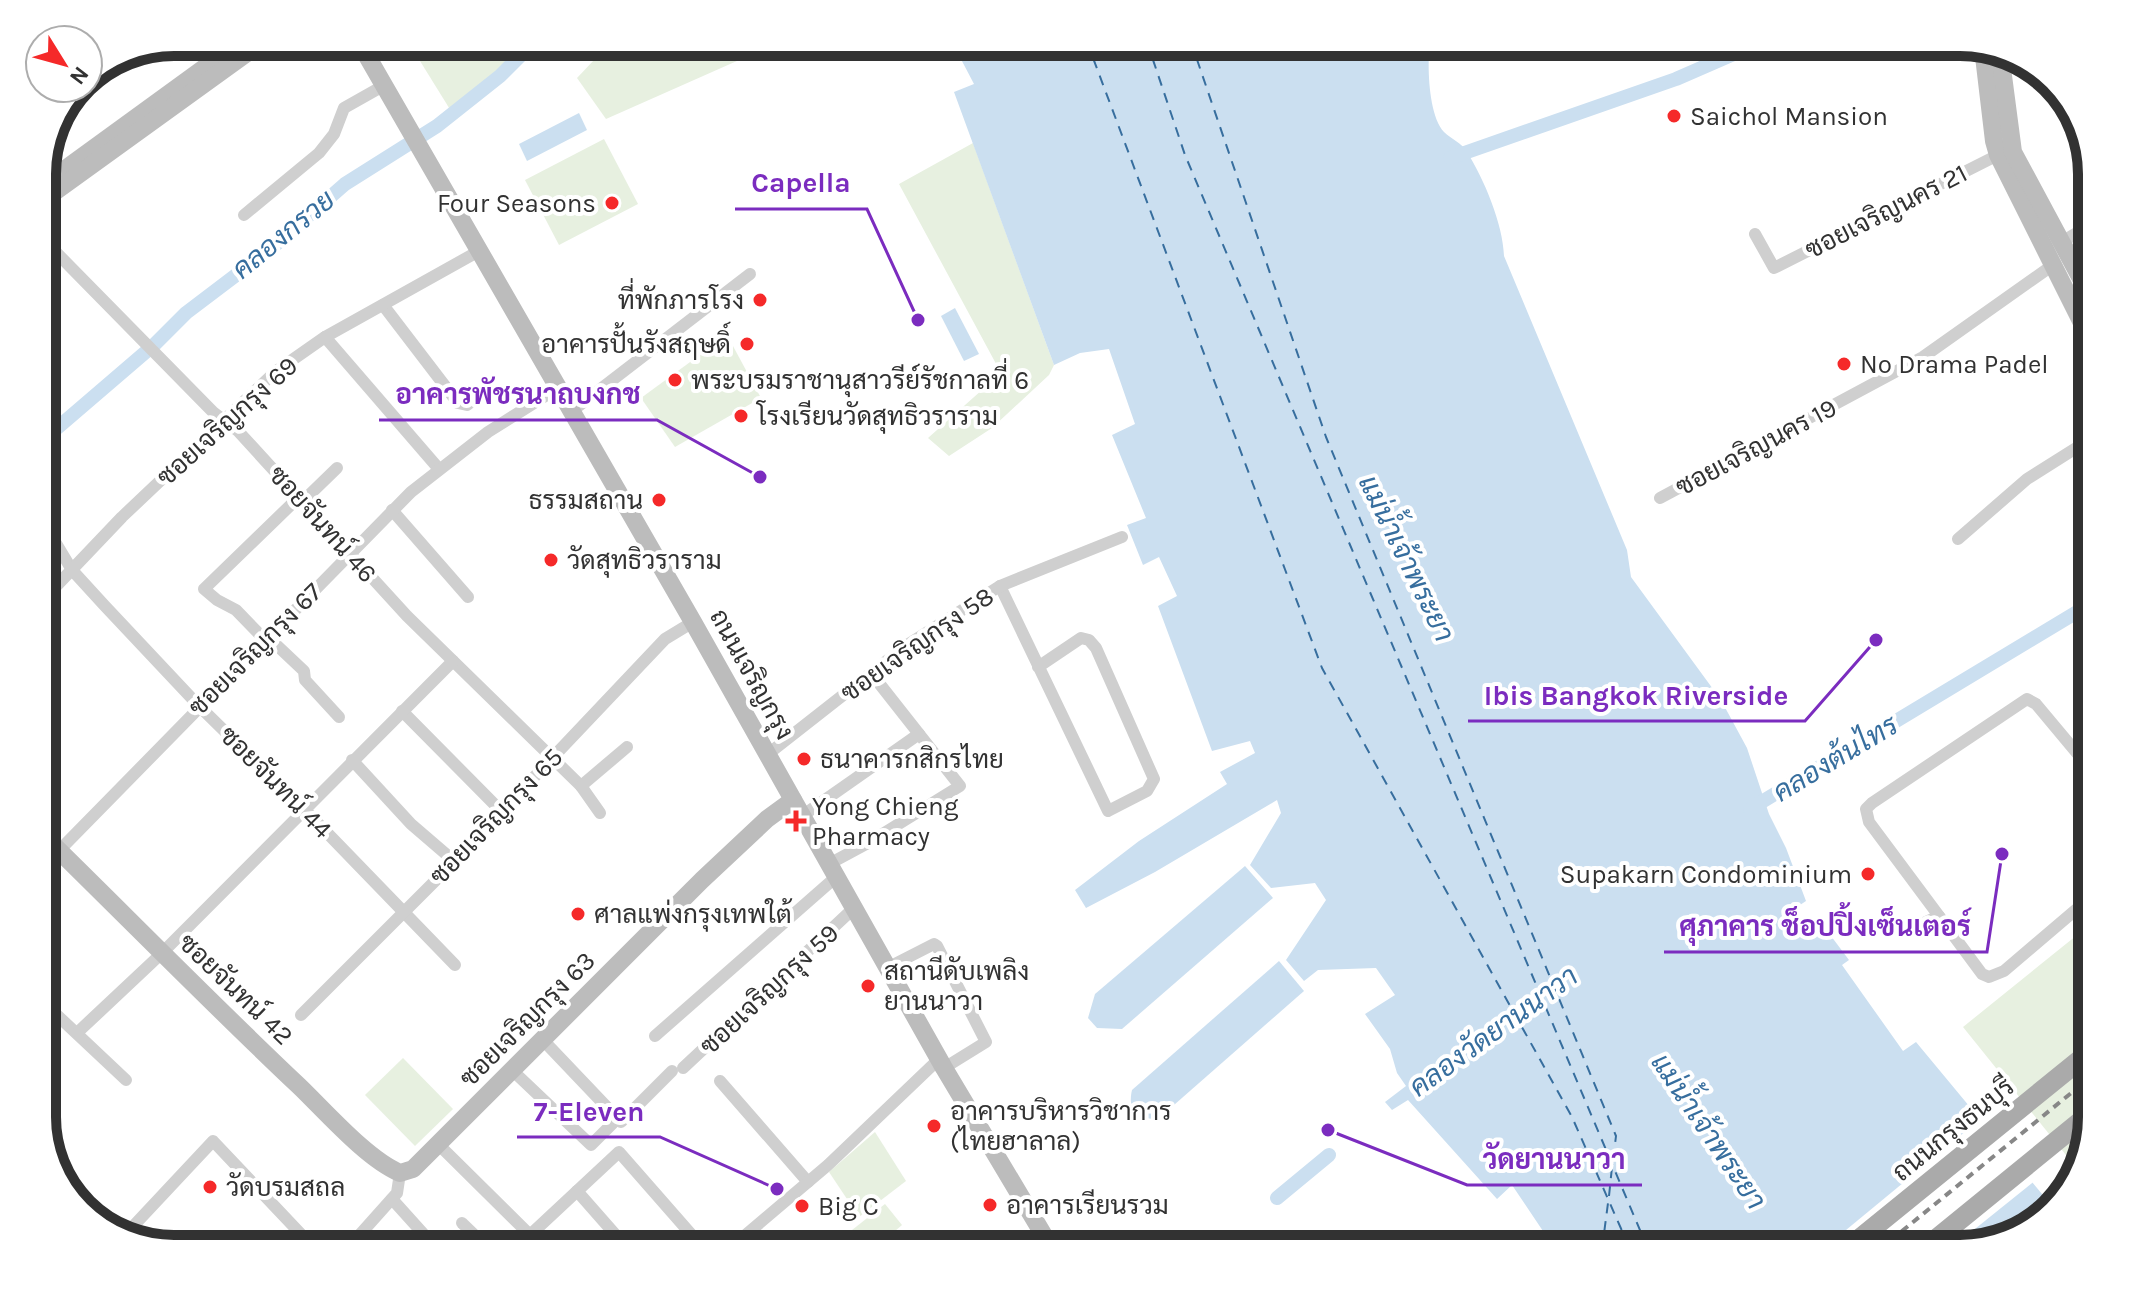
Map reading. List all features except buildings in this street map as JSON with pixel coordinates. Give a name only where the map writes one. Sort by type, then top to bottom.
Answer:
[{"type":"main road","points":[[56,176],[221,56]]},
{"type":"main road","points":[[56,191],[243,56]]},
{"type":"main road","name":"ถนนเจริญกรุง","points":[[367,56],[693,622],[942,1064],[1044,1235]]},
{"type":"main road","points":[[1985,59],[1998,155],[2078,315]]},
{"type":"main road","points":[[2001,64],[2013,152],[2078,274]]},
{"type":"main road","name":"ซอยเจริญกรุง 63","points":[[400,1173],[413,1169],[439,1145],[542,1039],[767,819],[798,808]]},
{"type":"main road","name":"ซอยจันทน์ 42","points":[[56,847],[161,954],[379,1161],[400,1173]]},
{"type":"main road","name":"ถนนกรุงธนบุรี","points":[[1864,1235],[2078,1061]]},
{"type":"main road","points":[[1941,1235],[2078,1124]]},
{"type":"street","points":[[244,215],[319,153],[334,134],[344,108],[383,86]]},
{"type":"street","name":"ซอยเจริญนคร 21","points":[[1755,234],[1774,268],[1998,155]]},
{"type":"street","points":[[2060,243],[2078,232]]},
{"type":"street","name":"ซอยเจริญกรุง 69","points":[[56,587],[122,517],[275,372],[325,337],[479,251]]},
{"type":"street","name":"ซอยจันทน์ 46","points":[[56,252],[302,498],[453,661],[581,786],[600,813]]},
{"type":"street","name":"ซอยเจริญนคร 19","points":[[1660,498],[1923,357],[2053,265]]},
{"type":"street","points":[[572,411],[750,274]]},
{"type":"street","points":[[383,305],[458,403],[467,405],[488,389]]},
{"type":"street","points":[[325,337],[439,469]]},
{"type":"street","name":"ซอยเจริญกรุง 67","points":[[56,853],[392,510],[488,432],[558,388]]},
{"type":"street","points":[[1958,539],[2027,479],[2078,447]]},
{"type":"street","points":[[337,468],[204,589],[236,610],[304,671],[305,680],[339,717]]},
{"type":"street","points":[[392,510],[468,597]]},
{"type":"street","name":"ซอยเจริญกรุง 58","points":[[768,754],[907,645],[1000,586],[1122,537]]},
{"type":"street","name":"ซอยจันทน์ 44","points":[[56,543],[72,570],[199,706],[455,965]]},
{"type":"street","points":[[1000,586],[1038,667],[1108,811],[1147,791],[1154,779],[1096,648],[1089,640],[1081,638],[1038,667]]},
{"type":"street","name":"ซอยเจริญกรุง 65","points":[[301,1015],[502,812],[665,639],[693,622]]},
{"type":"street","points":[[78,1032],[161,954],[453,661]]},
{"type":"street","points":[[655,1036],[832,870],[868,843],[960,786],[871,673]]},
{"type":"street","points":[[2078,754],[2036,704],[2027,699],[1872,803],[1866,809],[1865,817],[1982,974],[1989,977],[2004,971],[2078,908]]},
{"type":"street","points":[[402,711],[502,812]]},
{"type":"street","points":[[798,808],[919,734]]},
{"type":"street","points":[[581,786],[627,747]]},
{"type":"street","points":[[352,760],[411,824],[454,861]]},
{"type":"street","name":"ซอยเจริญกรุง 59","points":[[513,1071],[591,1145],[616,1120],[621,1122],[854,908]]},
{"type":"street","points":[[1924,923],[1939,916]]},
{"type":"street","points":[[746,1235],[942,1064],[986,1042],[937,946],[934,944],[887,968]]},
{"type":"street","points":[[56,1013],[126,1080]]},
{"type":"street","points":[[542,1039],[616,1120]]},
{"type":"street","points":[[720,1081],[808,1182]]},
{"type":"street","points":[[132,1227],[213,1141],[302,1235]]},
{"type":"street","points":[[439,1145],[529,1233],[619,1152],[692,1235]]},
{"type":"street","points":[[360,1235],[397,1193],[400,1173]]},
{"type":"street","points":[[577,1191],[616,1235]]},
{"type":"street","points":[[392,1199],[424,1235]]},
{"type":"street","points":[[462,1223],[474,1235]]},
{"type":"green space","points":[[427,56],[515,56],[451,111],[420,61]]},
{"type":"green space","points":[[598,56],[748,56],[606,119],[577,78]]},
{"type":"green space","points":[[604,139],[638,204],[559,245],[525,180]]},
{"type":"green space","points":[[973,143],[1054,365],[1049,375],[992,428],[949,456],[928,438],[1001,373],[899,184]]},
{"type":"green space","points":[[727,335],[761,398],[675,447],[641,398]]},
{"type":"green space","points":[[2078,934],[2078,1117],[2070,1160],[1963,1027]]},
{"type":"green space","points":[[403,1058],[453,1109],[415,1146],[365,1095]]},
{"type":"green space","points":[[875,1132],[906,1181],[859,1217],[829,1172]]},
{"type":"green space","points":[[885,1204],[902,1225],[890,1235],[846,1235]]},
{"type":"water","name":"แม่น้ำเจ้าพระยา","points":[[959,56],[1429,56],[1430,88],[1435,114],[1444,132],[1465,149],[1486,188],[1500,230],[1504,256],[1627,550],[1631,577],[1721,700],[1747,748],[1769,814],[1806,901],[1794,909],[1808,934],[1822,924],[1849,960],[1842,965],[1903,1051],[1916,1042],[2045,1198],[2032,1211],[1991,1231],[1960,1235],[1546,1235],[1512,1185],[1497,1199],[1408,1100],[1392,1110],[1385,1102],[1406,1086],[1397,1073],[1390,1049],[1365,1014],[1395,995],[1376,968],[1318,970],[1304,981],[1286,960],[1326,900],[1315,883],[1271,888],[1250,865],[1281,813],[1277,800],[1155,872],[1086,908],[1075,890],[1139,841],[1227,784],[1220,772],[1255,753],[1250,741],[1212,751],[1158,606],[1177,596],[1159,557],[1143,565],[1127,525],[1146,518],[1112,435],[1135,424],[1109,349],[1080,353],[1054,365],[954,92],[974,84]]},
{"type":"water","points":[[579,113],[587,130],[527,161],[519,144]]},
{"type":"water","points":[[955,308],[979,354],[964,361],[941,316]]},
{"type":"water","points":[[1245,866],[1273,898],[1122,1029],[1097,1028],[1088,1018],[1095,994]]},
{"type":"water","points":[[1279,961],[1304,991],[1158,1119],[1145,1118],[1136,1113],[1131,1104],[1132,1090]]},
{"type":"pier","points":[[1983,1117],[2036,1180],[1968,1234],[1840,1235]]},
{"type":"waterway","name":"คลองกรวย","points":[[56,429],[155,344],[186,313],[273,247],[345,184],[437,126],[520,56]]},
{"type":"waterway","points":[[1450,158],[1676,79],[1729,56]]},
{"type":"waterway","name":"คลองต้นไทร","points":[[1750,809],[2078,611]]},
{"type":"waterway","name":"คลองวัดยานนาวา","points":[[1277,1198],[1329,1155]]},
{"type":"ferry route","points":[[1092,56],[1322,668],[1572,1117],[1624,1235]]},
{"type":"ferry route","points":[[1152,56],[1185,155],[1642,1235]]},
{"type":"ferry route","points":[[1196,56],[1326,437],[1616,1136],[1613,1160]]},
{"type":"ferry route","points":[[1609,1196],[1612,1167]]},
{"type":"ferry route","points":[[1604,1235],[1608,1203]]},
{"type":"railway","points":[[1897,1235],[2078,1087]]},
{"type":"place","name":"Saichol Mansion","points":[[1674,116]]},
{"type":"place","name":"Four Seasons","points":[[612,203]]},
{"type":"place","name":"ที่พักภารโรง","points":[[760,300]]},
{"type":"place","name":"Capella","points":[[918,320]]},
{"type":"place","name":"อาคารปั้นรังสฤษดิ์","points":[[747,344]]},
{"type":"place","name":"No Drama Padel","points":[[1844,364]]},
{"type":"place","name":"พระบรมราชานุสาวรีย์รัชกาลที่ 6","points":[[675,380]]},
{"type":"place","name":"โรงเรียนวัดสุทธิวราราม","points":[[741,416]]},
{"type":"place","name":"อาคารพัชรนาถบงกช","points":[[760,477]]},
{"type":"place","name":"ธรรมสถาน","points":[[659,500]]},
{"type":"place","name":"วัดสุทธิวราราม","points":[[551,560]]},
{"type":"place","name":"Ibis Bangkok Riverside","points":[[1876,640]]},
{"type":"place","name":"ธนาคารกสิกรไทย","points":[[804,759]]},
{"type":"place","name":"Yong Chieng Pharmacy","points":[[796,821]]},
{"type":"place","name":"ศุภาคาร ช็อปปิ้งเซ็นเตอร์","points":[[2002,854]]},
{"type":"place","name":"Supakarn Condominium","points":[[1868,874]]},
{"type":"place","name":"ศาลแพ่งกรุงเทพใต้","points":[[578,914]]},
{"type":"place","name":"สถานีดับเพลิง ยานนาวา","points":[[868,986]]},
{"type":"place","name":"อาคารบริหารวิชาการ (ไทยฮาลาล)","points":[[934,1126]]},
{"type":"place","name":"วัดยานนาวา","points":[[1328,1130]]},
{"type":"place","name":"วัดบรมสถล","points":[[210,1187]]},
{"type":"place","name":"7-Eleven","points":[[777,1189]]},
{"type":"place","name":"อาคารเรียนรวม","points":[[990,1205]]},
{"type":"place","name":"Big C","points":[[802,1206]]}]
